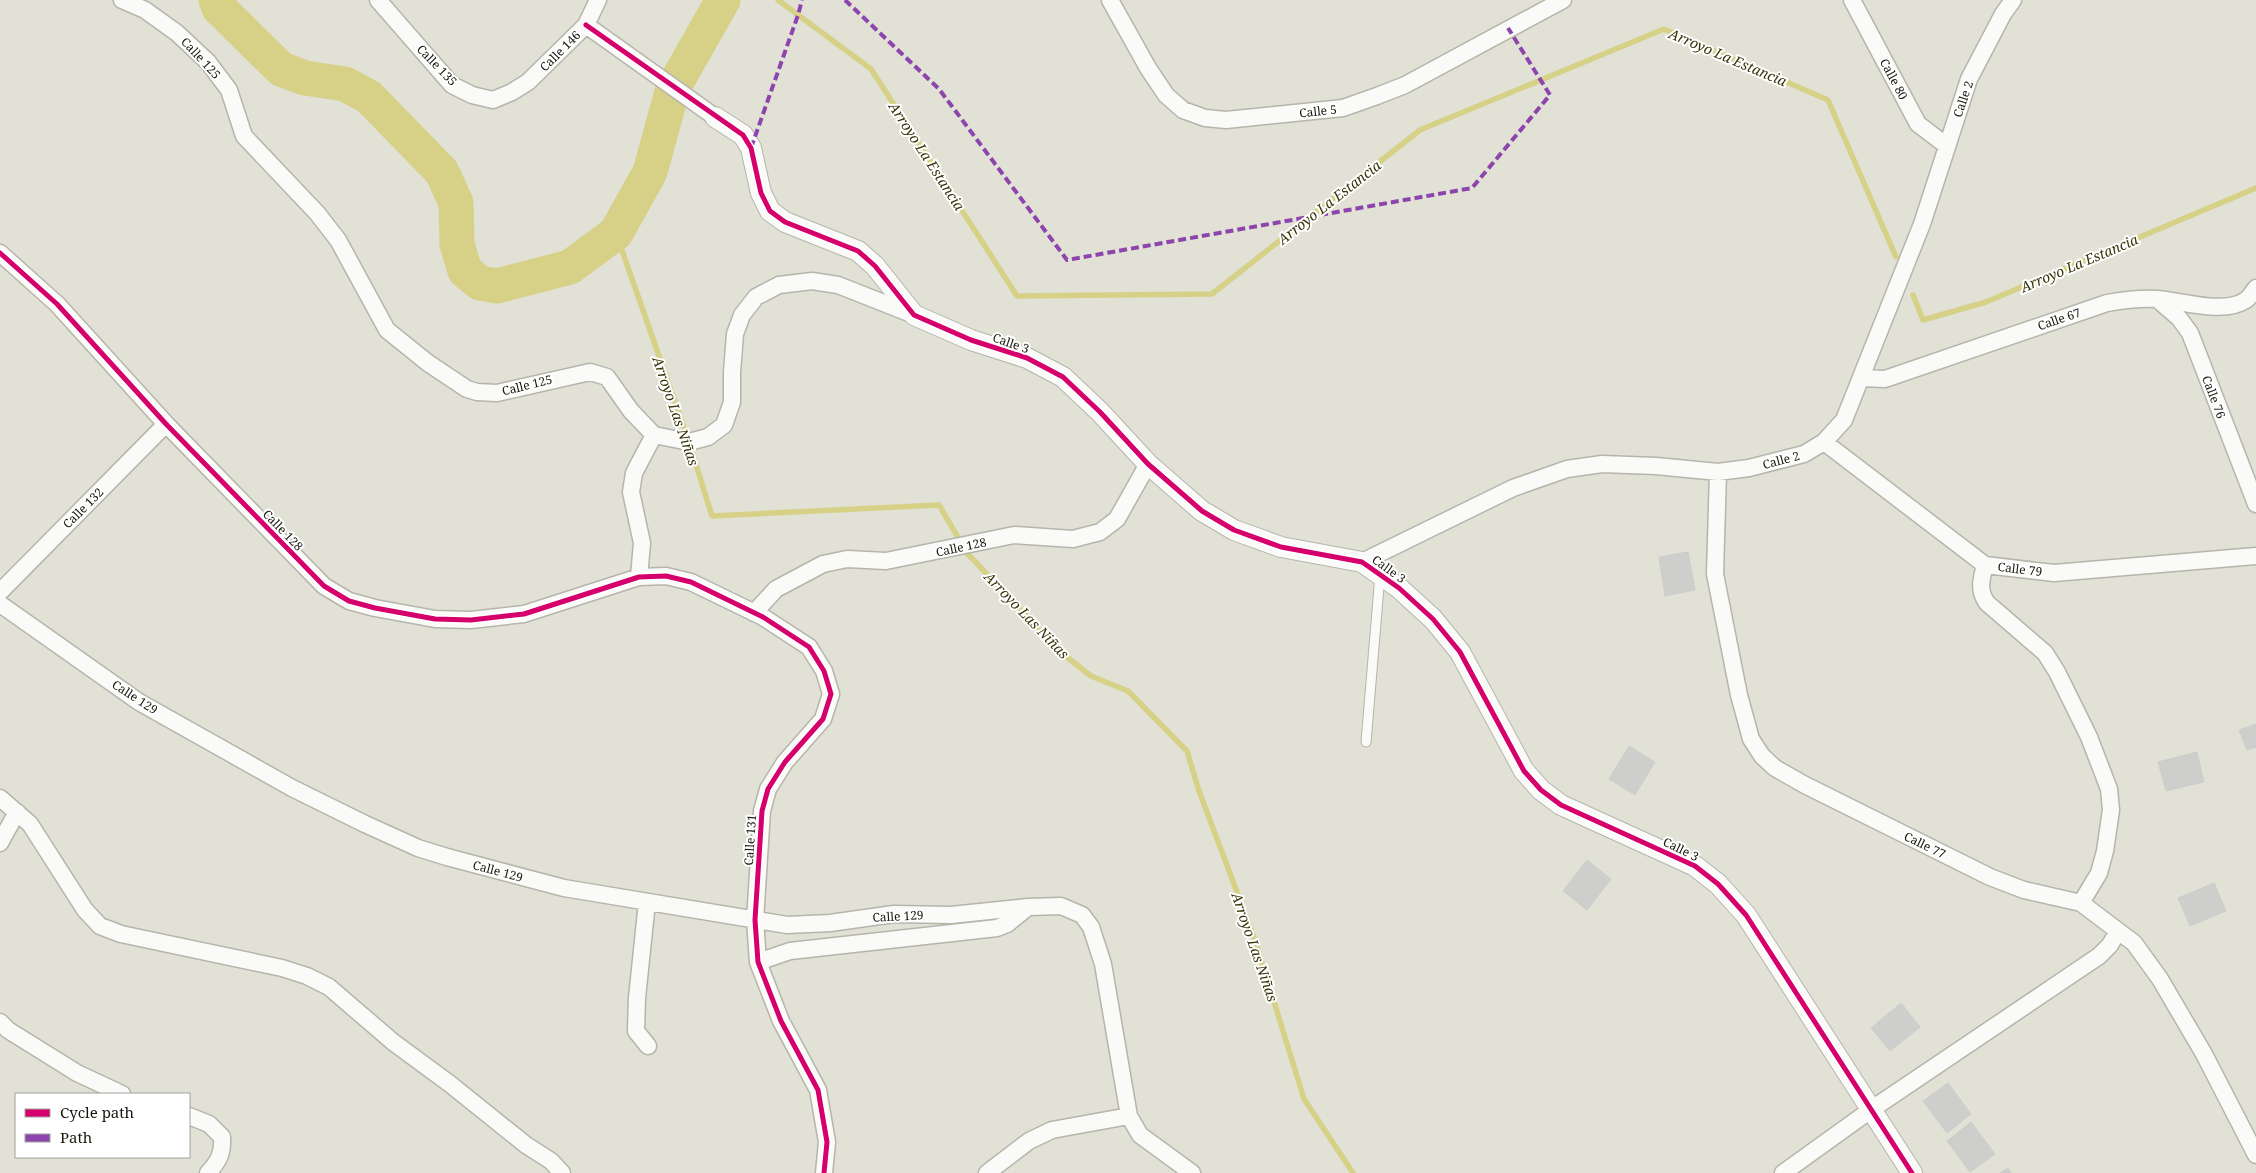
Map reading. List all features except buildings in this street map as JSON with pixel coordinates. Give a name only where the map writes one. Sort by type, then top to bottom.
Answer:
[{"type":"street","name":"Calle 125","points":[[122,0],[145,10],[177,33],[208,62],[229,90],[244,136],[317,213],[338,240],[387,330],[421,357],[467,389],[477,392],[497,393],[590,372],[607,377],[630,410],[654,435]]},
{"type":"street","name":"Calle 135","points":[[378,0],[452,85],[472,95],[493,100],[512,92]]},
{"type":"street","name":"Calle 146","points":[[512,92],[528,82],[586,26],[598,0]]},
{"type":"street","name":"Calle 5","points":[[1110,0],[1148,68],[1166,95],[1183,110],[1206,118],[1226,120],[1343,108],[1377,96],[1405,85],[1563,0]]},
{"type":"street","name":"Calle 80","points":[[1852,0],[1918,124],[1947,146]]},
{"type":"street","name":"Calle 2","points":[[1362,562],[1513,488],[1567,469],[1602,464],[1656,466],[1718,472],[1749,468],[1804,454],[1824,442],[1844,420],[1922,224],[1969,79],[2003,14],[2013,0]]},
{"type":"street","points":[[586,26],[715,117]]},
{"type":"street","name":"Calle 3","points":[[715,117],[743,135],[751,148],[761,193],[770,211],[785,222],[858,251],[875,266],[914,314],[971,340],[1027,358],[1063,377],[1100,412],[1148,464],[1202,511],[1234,530],[1282,547],[1362,562],[1400,588],[1433,619],[1460,652],[1524,771],[1541,790],[1561,805],[1695,866],[1718,884],[1746,915],[1912,1173]]},
{"type":"street","name":"Calle 128","points":[[0,253],[57,304],[166,424],[324,586],[349,601],[375,608],[435,618],[471,620],[524,614],[639,577]]},
{"type":"street","points":[[639,577],[642,543],[631,492],[634,473],[654,435],[689,442],[708,437],[724,424],[732,402],[735,334],[742,315],[756,297],[779,285],[812,281],[838,285],[914,314]]},
{"type":"street","name":"Calle 67","points":[[1861,378],[1885,379],[2108,303],[2157,299],[2204,306],[2227,307],[2248,299],[2256,288]]},
{"type":"street","name":"Calle 76","points":[[2157,299],[2179,318],[2190,333],[2256,504]]},
{"type":"street","name":"Calle 132","points":[[0,592],[166,424]]},
{"type":"street","name":"Calle 79","points":[[1824,442],[1985,565],[2054,573],[2256,556]]},
{"type":"street","name":"Calle 128","points":[[754,614],[776,589],[823,564],[847,559],[886,561],[1014,535],[1073,539],[1100,532],[1116,519],[1148,464]]},
{"type":"street","name":"Calle 77","points":[[1718,472],[1715,574],[1739,695],[1751,739],[1762,756],[1775,768],[1805,785],[1990,877],[2024,890],[2081,903],[2118,931],[2134,944],[2160,979],[2204,1054],[2256,1155]]},
{"type":"street","points":[[1985,565],[1980,583],[1982,595],[1987,603],[2045,653],[2053,665],[2089,738],[2109,789],[2111,810],[2105,851],[2099,873],[2081,903]]},
{"type":"street","name":"Calle 131","points":[[639,577],[666,576],[690,582],[763,617],[808,647],[824,671],[831,694],[823,719],[785,762],[768,789],[762,811],[755,920],[758,962],[781,1021],[818,1090],[827,1142],[824,1173]]},
{"type":"street","name":"Calle 129","points":[[0,604],[139,702],[292,788],[418,848],[447,857],[564,888],[787,925],[830,923],[894,914],[951,915],[1028,906],[1061,906],[1082,915],[1091,927],[1103,964],[1128,1116]]},
{"type":"street","points":[[0,798],[30,824],[85,910],[100,926],[121,934],[282,968],[307,976],[329,987],[393,1042],[450,1084],[526,1145],[551,1161],[562,1173]]},
{"type":"street","points":[[0,843],[17,812]]},
{"type":"street","points":[[647,902],[637,998],[636,1031],[648,1046]]},
{"type":"street","points":[[758,962],[790,952],[997,928],[1006,924],[1028,906]]},
{"type":"street","points":[[1783,1173],[1872,1109],[2100,956],[2110,945],[2118,931]]},
{"type":"street","points":[[0,1022],[8,1030],[76,1073],[120,1093]]},
{"type":"street","points":[[190,1116],[209,1124],[222,1137],[222,1150],[219,1160],[208,1173]]},
{"type":"street","points":[[987,1173],[1029,1141],[1052,1130],[1128,1116],[1140,1135],[1192,1173]]},
{"type":"lane","points":[[1366,742],[1380,575]]},
{"type":"waterway","points":[[216,0],[219,8],[281,69],[305,78],[345,84],[369,97],[442,172],[456,203],[457,244],[465,271],[480,283],[497,286],[570,267],[616,233],[650,172],[673,88],[723,0]]},
{"type":"waterway","name":"Arroyo La Estancia","points":[[778,0],[871,69],[1017,296],[1212,294],[1420,130],[1664,29],[1828,100],[1896,257]]},
{"type":"waterway","name":"Arroyo La Estancia","points":[[1913,295],[1923,320],[1986,302],[2256,188]]},
{"type":"waterway","name":"Arroyo Las Niñas","points":[[616,233],[689,442],[712,516],[939,505],[967,553],[1058,650],[1091,676],[1128,691],[1187,751],[1199,791],[1255,940],[1304,1099],[1353,1173]]},
{"type":"marked path","points":[[751,148],[802,0]]},
{"type":"marked path","points":[[845,0],[939,89],[1067,260],[1472,188],[1550,95],[1508,28]]},
{"type":"cycle path","points":[[586,25],[743,135],[751,148],[761,193],[770,211],[785,222],[858,251],[875,266],[914,315],[971,340],[1027,358],[1063,377],[1100,412],[1148,464],[1202,511],[1234,530],[1281,547],[1362,562],[1399,588],[1433,619],[1460,652],[1524,771],[1541,790],[1561,805],[1695,866],[1718,884],[1746,915],[1912,1173]]},
{"type":"cycle path","points":[[0,253],[57,304],[166,424],[324,586],[349,601],[375,608],[435,619],[471,620],[524,614],[639,577],[666,576],[691,582],[763,617],[809,647],[824,671],[831,694],[823,719],[785,762],[768,789],[762,811],[755,920],[758,962],[781,1021],[818,1090],[827,1142],[824,1173]]}]
